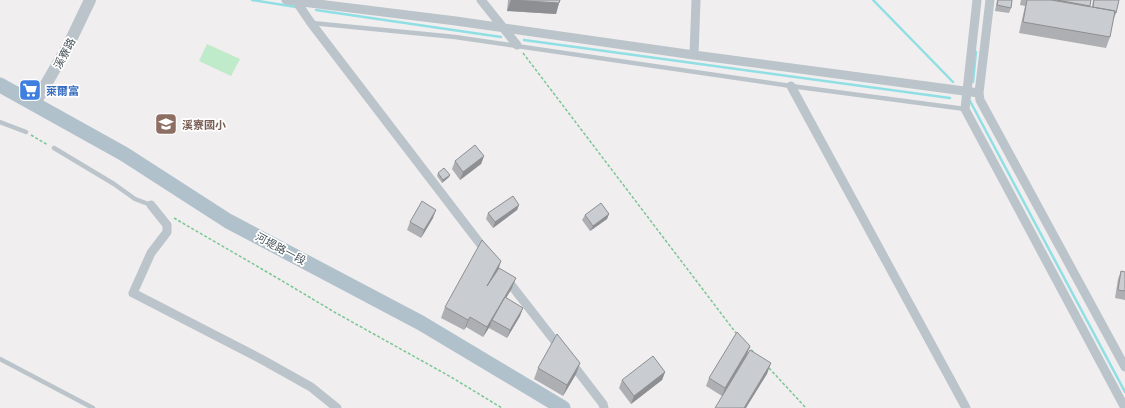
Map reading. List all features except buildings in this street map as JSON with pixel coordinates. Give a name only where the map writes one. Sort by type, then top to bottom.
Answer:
[{"type":"main road","name":"河堤路一段","points":[[0,85],[124,154],[228,221],[421,323],[563,408]]},
{"type":"street","name":"溪寮路","points":[[34,105],[68,46],[90,0]]},
{"type":"street","points":[[286,0],[456,20],[694,55],[979,93]]},
{"type":"street","points":[[481,0],[517,45]]},
{"type":"street","points":[[694,55],[696,0]]},
{"type":"street","points":[[977,0],[965,108],[1125,408]]},
{"type":"street","points":[[990,0],[979,93],[980,100],[1125,367]]},
{"type":"street","points":[[296,1],[311,23],[603,404],[604,408]]},
{"type":"street","points":[[791,86],[966,408]]},
{"type":"street","points":[[151,205],[167,225],[167,232],[151,253],[133,293],[311,387],[337,408]]},
{"type":"lane","points":[[311,23],[455,36],[791,86],[965,108]]},
{"type":"lane","points":[[0,122],[26,132]]},
{"type":"lane","points":[[54,148],[114,184],[135,199],[151,205]]},
{"type":"lane","points":[[0,359],[93,408]]},
{"type":"path","points":[[517,45],[672,251],[740,337]]},
{"type":"path","points":[[26,132],[54,148]]},
{"type":"path","points":[[171,216],[336,314],[451,377],[502,408]]},
{"type":"path","points":[[745,343],[756,354]]},
{"type":"path","points":[[766,366],[806,408]]},
{"type":"green space","points":[[207,44],[240,59],[231,76],[199,61]]},
{"type":"waterway","points":[[252,0],[296,7]]},
{"type":"waterway","points":[[873,0],[953,82]]},
{"type":"waterway","points":[[316,10],[501,37]]},
{"type":"waterway","points":[[524,40],[950,98]]},
{"type":"waterway","points":[[973,82],[976,52]]},
{"type":"waterway","points":[[970,101],[1125,392]]},
{"type":"place","name":"萊爾富","points":[[30,90]]},
{"type":"place","name":"溪寮國小","points":[[166,124]]}]
